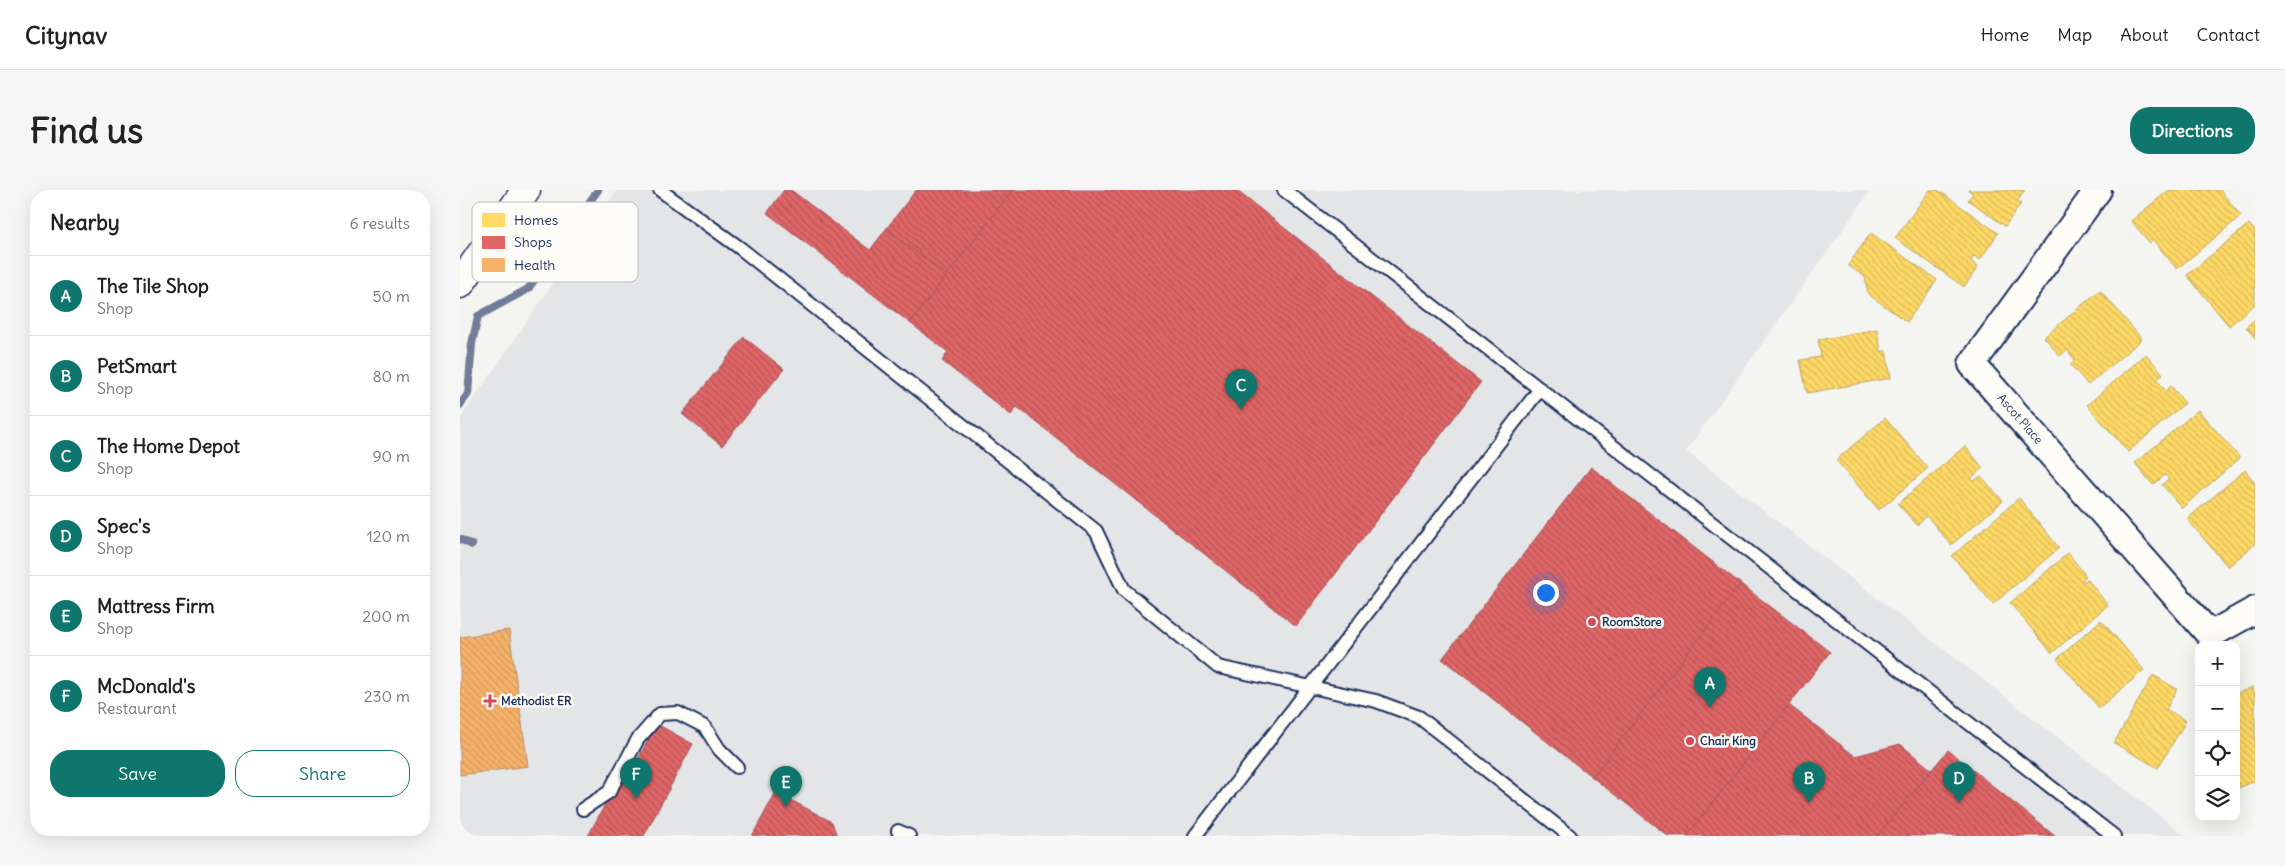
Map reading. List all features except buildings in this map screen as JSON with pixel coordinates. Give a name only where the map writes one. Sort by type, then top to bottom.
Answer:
[{"type":"main road","points":[[518,202],[526,190]]},
{"type":"main road","points":[[460,284],[472,267]]},
{"type":"street","name":"Ascot Place","points":[[2098,190],[1972,364],[2210,635],[2255,610]]},
{"type":"lane","points":[[660,190],[740,248],[1096,530],[1124,590],[1218,667],[1376,701],[1419,718],[1570,836]]},
{"type":"lane","points":[[1284,190],[2114,836]]},
{"type":"lane","points":[[1195,836],[1540,389]]},
{"type":"lane","points":[[583,809],[609,792],[638,738],[660,714],[678,713],[705,727],[719,749],[737,767]]},
{"type":"shaded area","points":[[617,190],[1871,190],[1686,451],[2186,836],[460,836],[460,419],[554,282],[638,282],[638,202],[609,202]]},
{"type":"waterway","points":[[590,202],[598,190]]},
{"type":"waterway","points":[[460,405],[468,394],[472,344],[478,316],[528,289],[533,282]]},
{"type":"waterway","points":[[460,539],[472,545]]},
{"type":"place","name":"The Home Depot","points":[[1241,410]]},
{"type":"place","name":"RoomStore","points":[[1592,622]]},
{"type":"place","name":"Methodist ER","points":[[490,701]]},
{"type":"place","name":"The Tile Shop","points":[[1710,708]]},
{"type":"place","name":"Chair King","points":[[1690,741]]},
{"type":"place","name":"McDonald's","points":[[636,799]]},
{"type":"place","name":"PetSmart","points":[[1809,803]]},
{"type":"place","name":"Spec's","points":[[1959,803]]},
{"type":"place","name":"Mattress Firm","points":[[786,807]]}]
